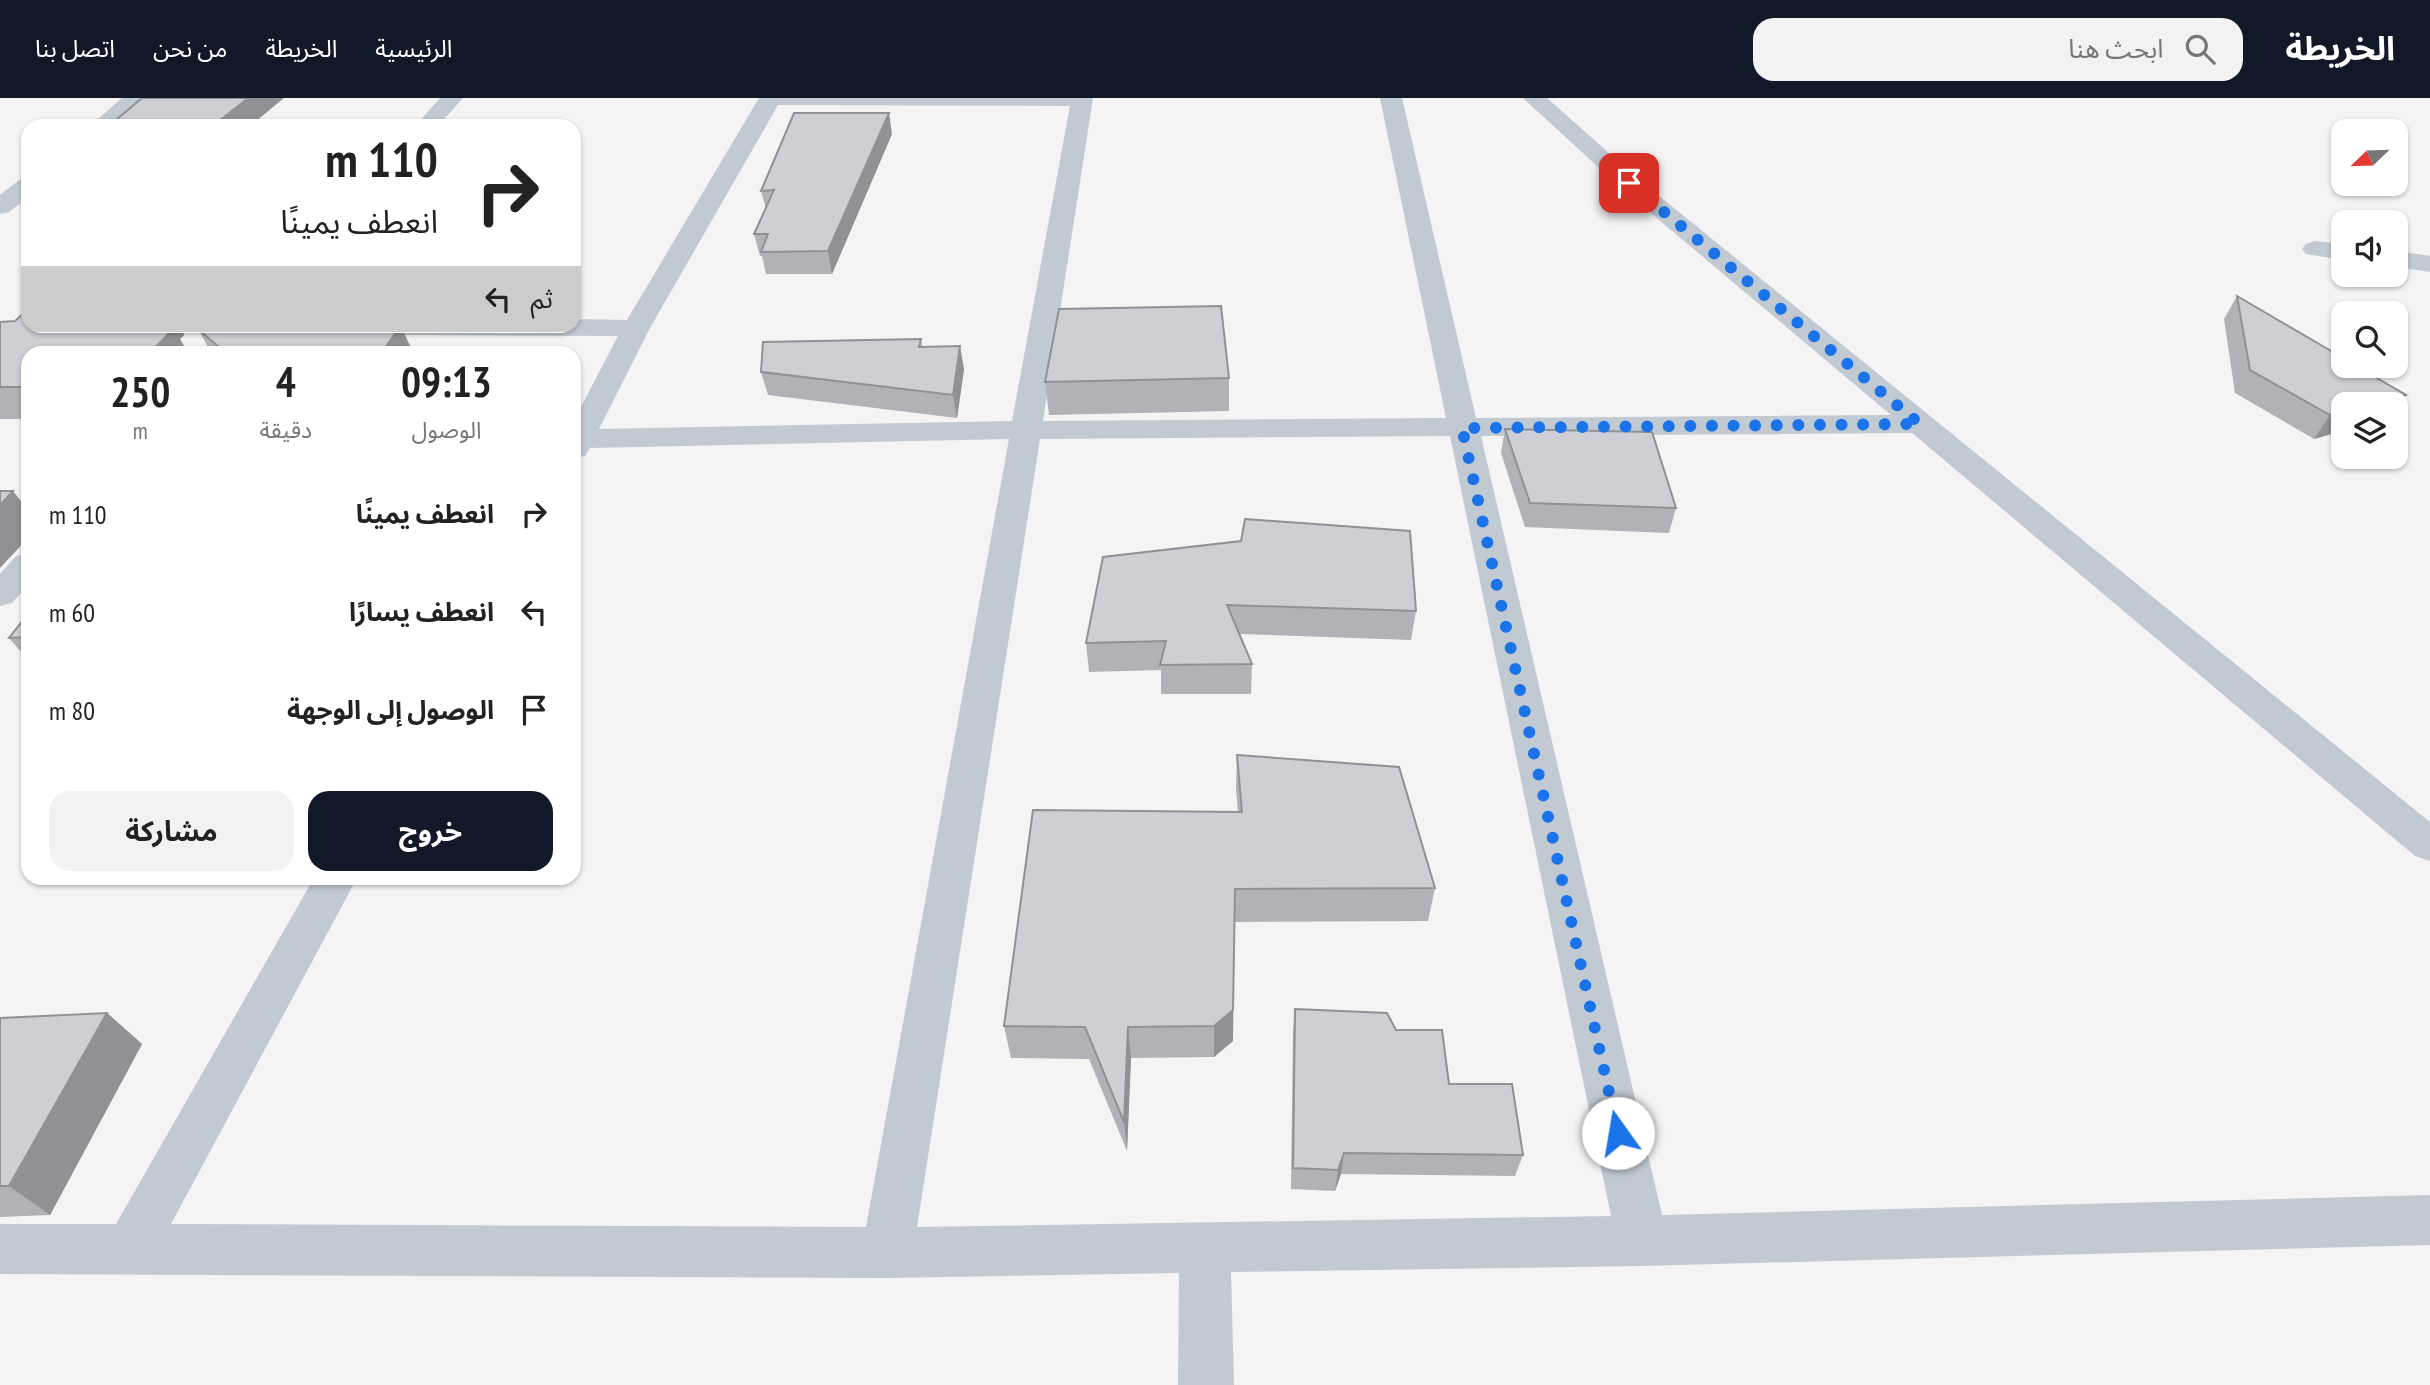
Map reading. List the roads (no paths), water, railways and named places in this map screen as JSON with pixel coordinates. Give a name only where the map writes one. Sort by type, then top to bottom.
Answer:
[{"type":"street","points":[[110,119],[136,98]]},
{"type":"street","points":[[432,119],[452,98]]},
{"type":"street","points":[[581,436],[636,328],[771,98],[1081,99],[887,1253]]},
{"type":"street","points":[[1391,98],[1643,1241]]},
{"type":"street","points":[[1534,98],[1629,183],[2430,845]]},
{"type":"street","points":[[0,207],[21,190]]},
{"type":"street","points":[[2315,249],[2331,251]]},
{"type":"street","points":[[2408,261],[2430,264]]},
{"type":"street","points":[[581,328],[636,328]]},
{"type":"street","points":[[581,444],[1024,430],[1920,424]]},
{"type":"street","points":[[0,595],[21,572]]},
{"type":"street","points":[[131,1248],[332,885]]},
{"type":"street","points":[[0,1249],[887,1253],[1643,1241],[2430,1220]]},
{"type":"street","points":[[1205,1247],[1206,1385]]}]
